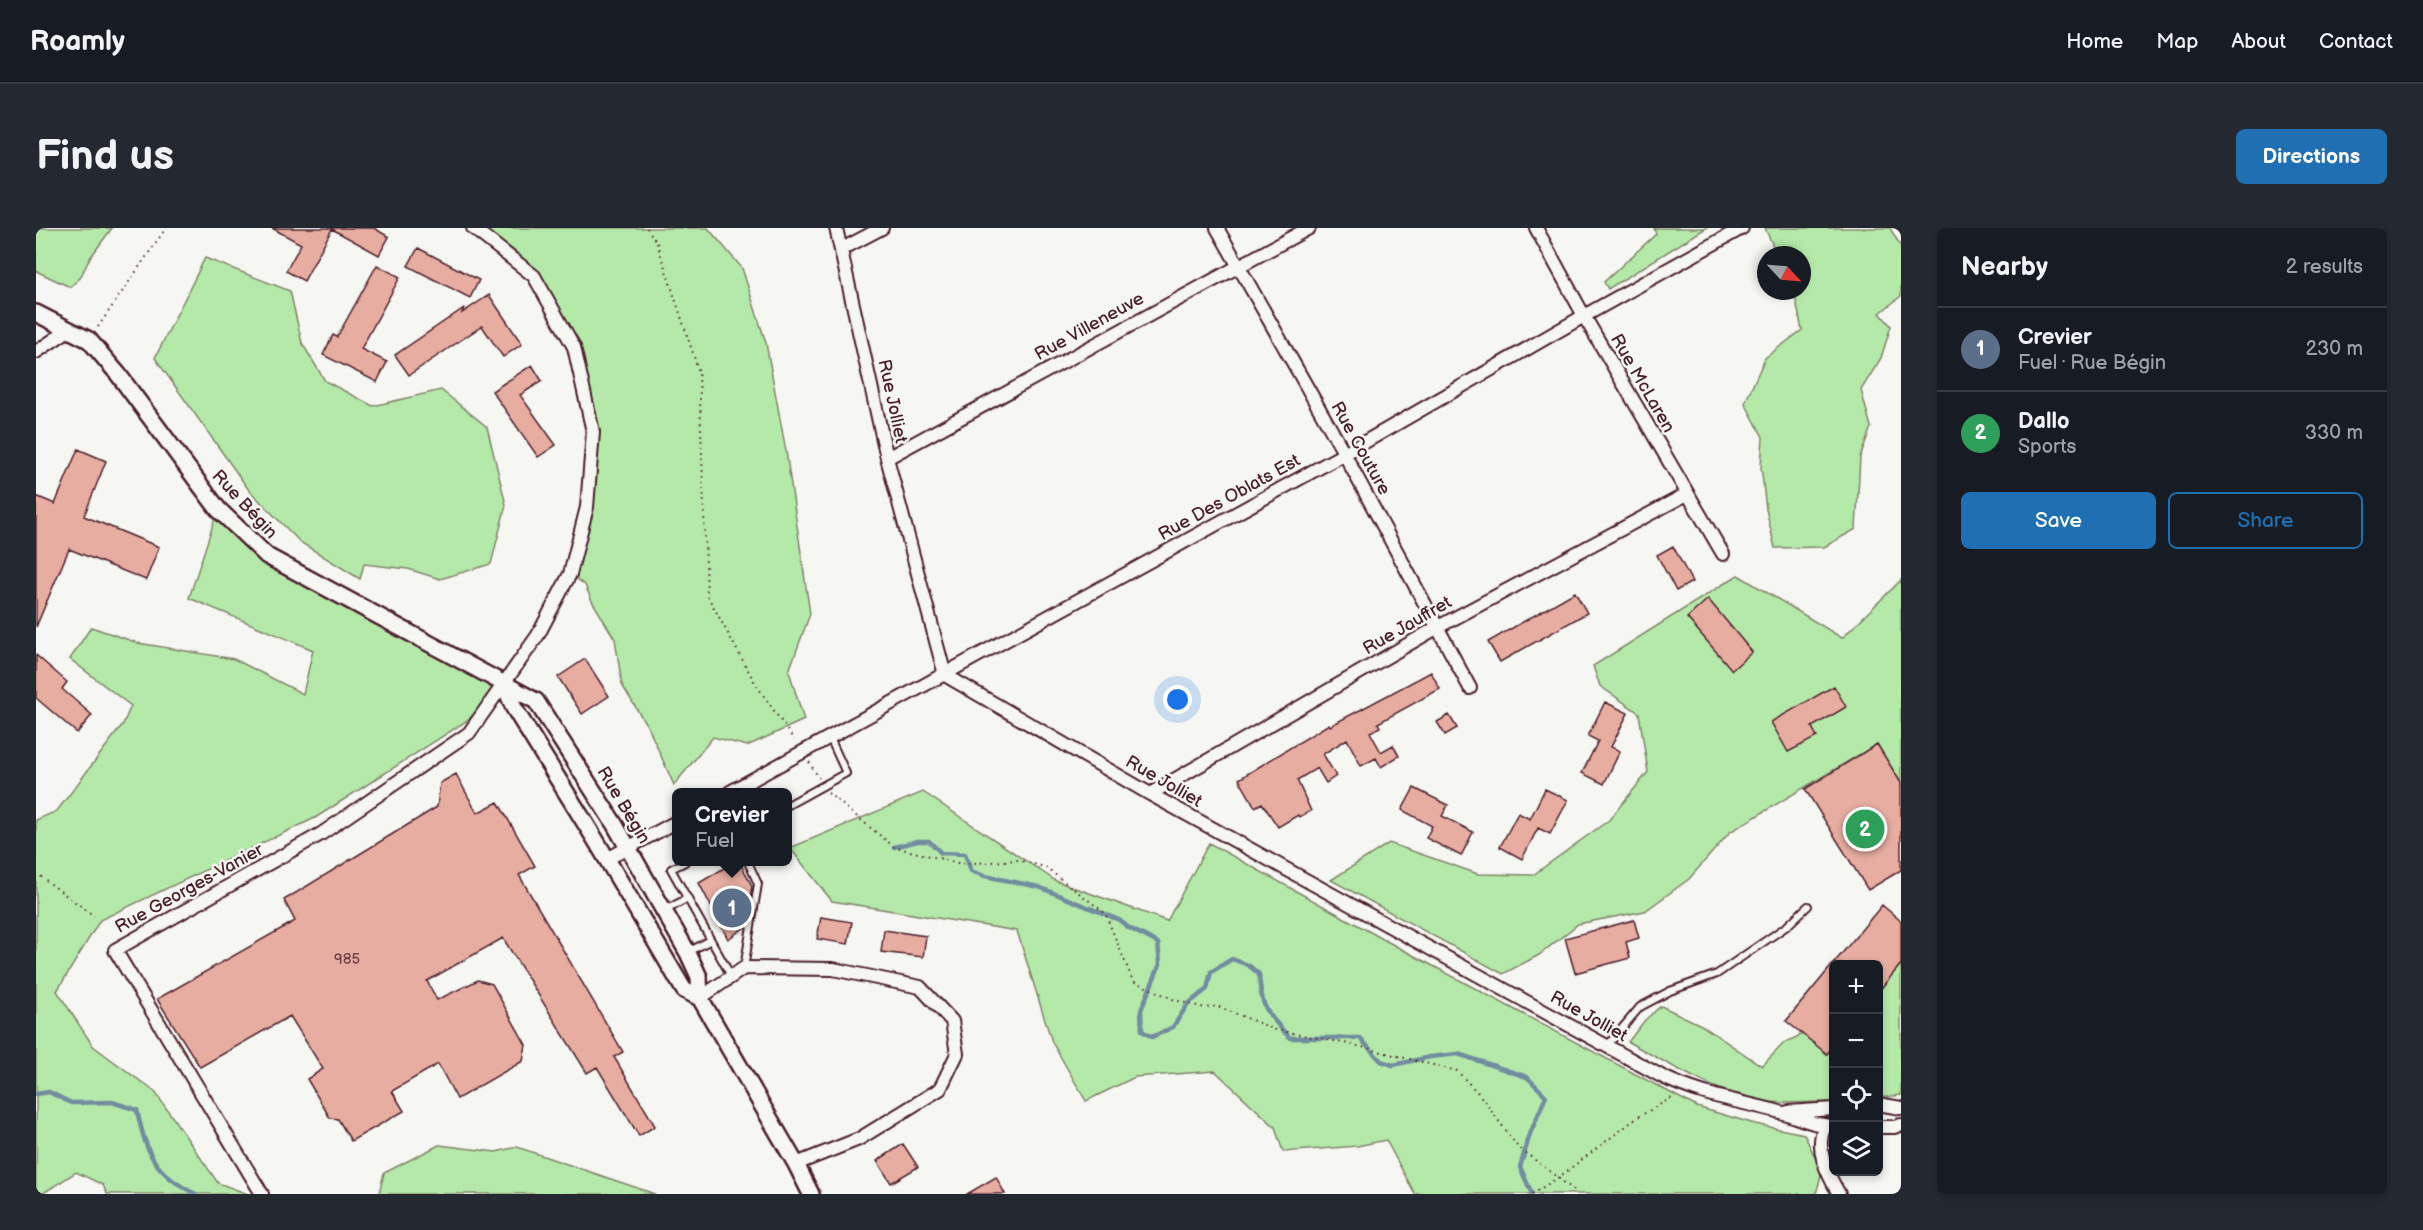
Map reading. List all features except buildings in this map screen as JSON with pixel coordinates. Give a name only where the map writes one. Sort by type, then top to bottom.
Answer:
[{"type":"street","points":[[473,228],[534,276],[574,347],[593,432],[587,507],[570,573],[538,635],[504,684]]},
{"type":"street","name":"Rue Jolliet","points":[[836,228],[887,458],[945,675],[1150,794],[1607,1047],[1688,1089],[1829,1126]]},
{"type":"street","points":[[842,249],[882,228]]},
{"type":"street","name":"Rue Couture","points":[[1217,228],[1344,454],[1470,688]]},
{"type":"street","name":"Rue Villeneuve","points":[[887,458],[1309,228]]},
{"type":"street","name":"Rue McLaren","points":[[1536,228],[1584,316],[1723,554]]},
{"type":"street","name":"Rue Des Oblats Est","points":[[737,788],[1344,454],[1742,228]]},
{"type":"street","name":"Rue Bégin","points":[[36,313],[89,340],[118,374],[218,508],[267,556],[536,701],[561,737],[688,952],[699,977],[699,998],[796,1164],[811,1194]]},
{"type":"street","points":[[36,352],[70,329]]},
{"type":"street","name":"Rue Jauffret","points":[[1150,794],[1438,627],[1687,494]]},
{"type":"street","name":"Rue Bégin","points":[[504,684],[514,708],[608,859],[684,990],[699,998]]},
{"type":"street","name":"Rue Georges-Vanier","points":[[262,1194],[115,950],[321,834],[469,733],[504,684]]},
{"type":"street","points":[[608,859],[672,824]]},
{"type":"street","points":[[699,998],[744,968],[833,969],[920,987],[952,1021],[957,1054],[940,1089],[859,1139],[796,1164]]},
{"type":"street","points":[[1883,1103],[1901,1098]]},
{"type":"street","points":[[1883,1105],[1901,1108]]},
{"type":"street","name":"Rue Jolliet","points":[[1780,1112],[1829,1109]]},
{"type":"street","points":[[1829,1126],[1819,1138],[1826,1171],[1839,1194]]},
{"type":"street","points":[[1883,1127],[1899,1127]]},
{"type":"lane","points":[[792,803],[846,773],[830,738]]},
{"type":"lane","points":[[676,866],[671,869],[731,976]]},
{"type":"lane","points":[[744,968],[758,884],[750,866]]},
{"type":"lane","points":[[664,912],[688,898]]},
{"type":"lane","points":[[1607,1047],[1640,1007],[1670,992],[1717,974],[1787,926],[1809,906]]},
{"type":"lane","points":[[688,952],[711,940]]},
{"type":"path","points":[[89,340],[166,228]]},
{"type":"path","points":[[647,228],[657,243],[699,372],[707,595],[755,683],[830,796],[894,847],[962,864],[1018,860],[1045,867],[1105,913],[1133,981],[1175,1000],[1205,1008],[1217,1006],[1276,1030],[1354,1045],[1457,1071],[1479,1094],[1517,1146],[1559,1177],[1576,1194]]},
{"type":"path","points":[[36,873],[94,916]]},
{"type":"path","points":[[1532,1194],[1559,1177],[1638,1117],[1688,1089]]},
{"type":"green space","points":[[36,228],[112,228],[90,258],[80,278],[70,287],[36,271]]},
{"type":"green space","points":[[476,228],[708,228],[742,268],[766,343],[786,451],[810,614],[789,671],[804,720],[747,746],[713,737],[674,785],[649,729],[622,685],[615,639],[585,585],[570,574],[593,432],[574,347],[534,276]]},
{"type":"green space","points":[[1654,228],[1706,228],[1608,289],[1604,282],[1656,234]]},
{"type":"green space","points":[[1765,228],[1890,228],[1901,247],[1901,296],[1880,313],[1891,326],[1881,358],[1861,390],[1871,427],[1860,457],[1856,529],[1824,547],[1775,548],[1766,509],[1761,466],[1763,437],[1745,403],[1765,358],[1802,330],[1796,300],[1811,300],[1811,246],[1773,246]]},
{"type":"green space","points":[[205,258],[290,291],[302,343],[325,381],[373,406],[441,390],[487,427],[506,505],[491,564],[440,579],[408,569],[364,564],[360,579],[300,542],[249,490],[155,358]]},
{"type":"green space","points":[[218,509],[267,556],[504,684],[468,720],[315,818],[100,920],[57,991],[93,1046],[155,1092],[218,1183],[248,1194],[107,1194],[103,1185],[76,1172],[42,1194],[36,1194],[36,820],[57,811],[123,724],[131,706],[70,659],[91,627],[138,643],[234,659],[303,694],[313,650],[189,598]]},
{"type":"green space","points":[[1738,575],[1842,638],[1901,580],[1901,783],[1877,744],[1730,832],[1689,879],[1645,911],[1578,924],[1539,955],[1503,974],[1331,880],[1389,843],[1478,874],[1533,875],[1609,820],[1648,772],[1639,713],[1600,686],[1593,666]]},
{"type":"green space","points":[[923,792],[1056,881],[1167,921],[1209,843],[1697,1107],[1755,1124],[1804,1134],[1822,1172],[1816,1194],[1415,1194],[1386,1140],[1357,1146],[1283,1152],[1275,1127],[1215,1071],[1135,1077],[1086,1101],[1052,1042],[1017,931],[832,901],[792,851],[792,847]]},
{"type":"green space","points":[[1901,964],[1901,1095],[1883,1097],[1883,1014],[1883,986]]},
{"type":"green space","points":[[1661,1006],[1701,1025],[1762,1066],[1784,1043],[1803,1034],[1827,1054],[1829,1051],[1829,1102],[1770,1102],[1750,1099],[1720,1089],[1628,1042],[1645,1020]]},
{"type":"green space","points":[[439,1145],[496,1152],[517,1147],[655,1194],[379,1194],[384,1173]]},
{"type":"waterway","points":[[894,847],[918,841],[929,841],[941,853],[965,854],[971,871],[1039,887],[1119,920],[1129,928],[1158,943],[1160,964],[1141,1010],[1142,1031],[1152,1037],[1173,1027],[1188,1004],[1207,989],[1211,972],[1232,959],[1248,965],[1259,974],[1261,995],[1267,1010],[1290,1038],[1360,1038],[1381,1061],[1393,1065],[1458,1054],[1527,1077],[1546,1096],[1530,1134],[1520,1167],[1532,1194]]},
{"type":"waterway","points":[[36,1094],[49,1092],[71,1103],[112,1102],[137,1110],[144,1138],[154,1161],[170,1178],[196,1194]]},
{"type":"place","name":"Dallo","points":[[1865,829]]},
{"type":"place","name":"Crevier","points":[[732,908]]}]
